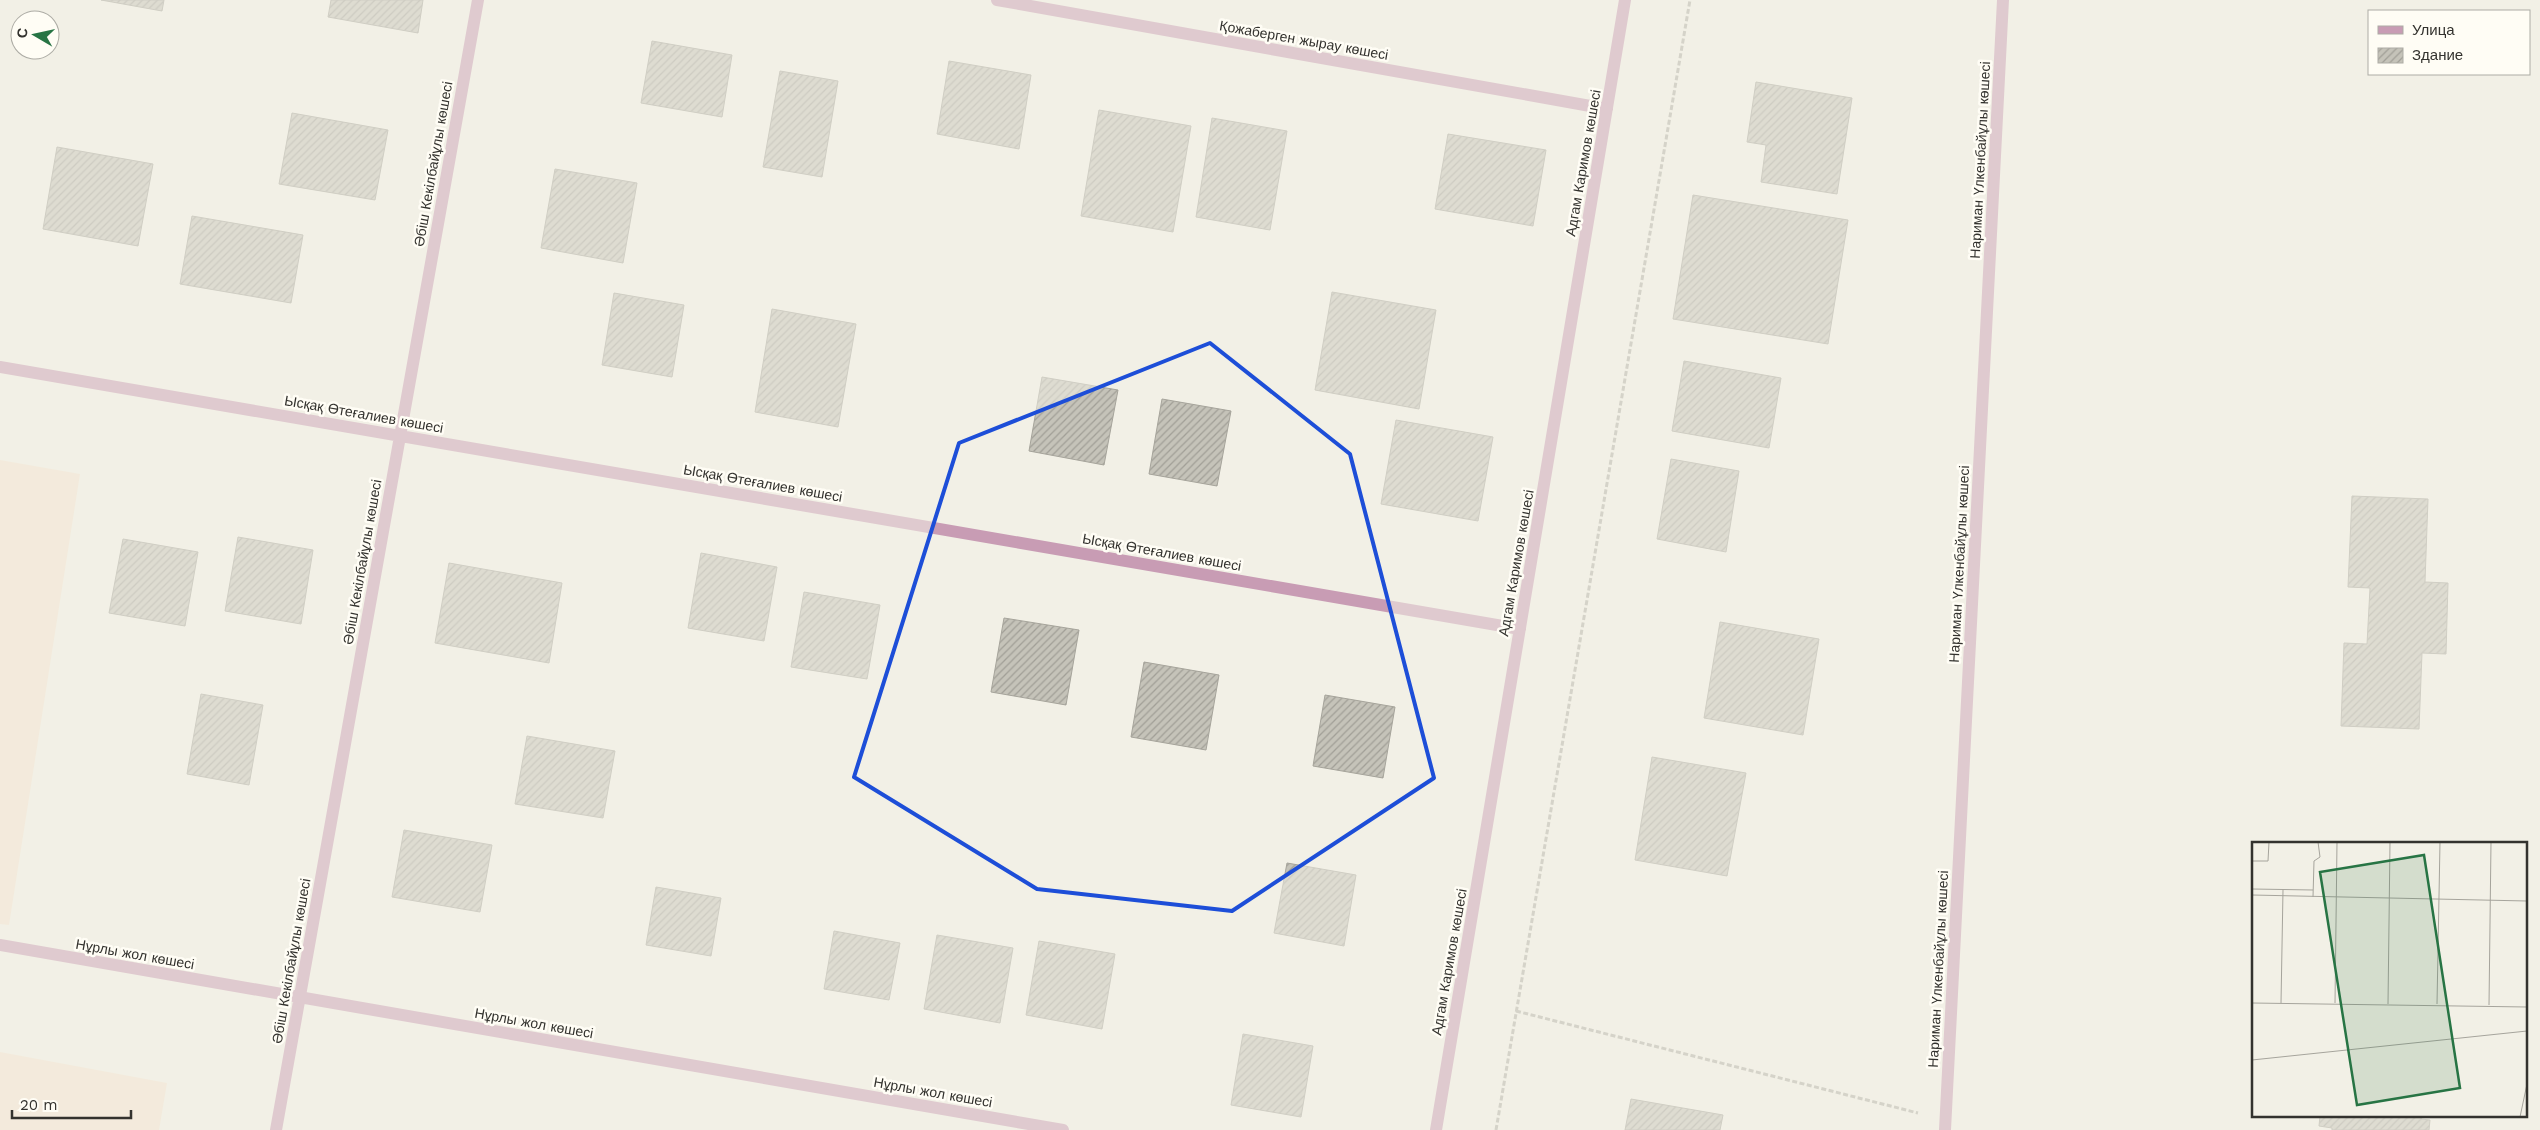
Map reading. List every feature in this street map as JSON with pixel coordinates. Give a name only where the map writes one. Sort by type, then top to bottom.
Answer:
[{"type":"street","name":"Әбіш Кекілбайұлы көшесі","points":[[276,1130],[478,0]]},
{"type":"street","name":"Қожаберген жырау көшесі","points":[[996,0],[1607,109]]},
{"type":"street","name":"Адгам Каримов көшесі","points":[[1436,1130],[1626,0]]},
{"type":"street","name":"Нариман Үлкенбайұлы көшесі","points":[[1945,1125],[2003,0]]},
{"type":"street","name":"Ысқақ Өтеғалиев көшесі","points":[[0,367],[1520,628]]},
{"type":"street","name":"Нұрлы жол көшесі","points":[[0,945],[1063,1130]]},
{"type":"path","points":[[1496,1130],[1690,0]]},
{"type":"path","points":[[1516,1011],[1945,1125]]},
{"type":"highlighted area","points":[[1210,343],[1350,454],[1434,778],[1232,911],[1037,889],[854,777],[959,443]]},
{"type":"shaded area","points":[[0,460],[80,474],[9,925],[0,924]]},
{"type":"shaded area","points":[[0,1052],[167,1083],[159,1130],[0,1130]]},
{"type":"building","points":[[101,0],[164,0],[162,11]]},
{"type":"building","points":[[331,0],[423,0],[418,33],[328,17]]},
{"type":"building","points":[[652,41],[732,55],[722,117],[641,103]]},
{"type":"building","points":[[949,61],[1031,75],[1019,149],[937,134]]},
{"type":"building","points":[[780,71],[838,81],[822,177],[763,167]]},
{"type":"building","points":[[1756,82],[1852,98],[1837,194],[1761,182],[1766,145],[1747,142]]},
{"type":"building","points":[[1099,110],[1191,126],[1173,232],[1081,216]]},
{"type":"building","points":[[292,113],[388,130],[375,200],[279,184]]},
{"type":"building","points":[[1212,118],[1287,131],[1270,230],[1196,217]]},
{"type":"building","points":[[1448,134],[1546,150],[1533,226],[1435,209]]},
{"type":"building","points":[[57,147],[153,164],[138,246],[43,229]]},
{"type":"building","points":[[555,169],[637,183],[623,263],[541,248]]},
{"type":"building","points":[[1693,195],[1848,220],[1828,344],[1673,319]]},
{"type":"building","points":[[192,216],[303,235],[291,303],[180,284]]},
{"type":"building","points":[[1332,292],[1436,310],[1419,409],[1315,390]]},
{"type":"building","points":[[614,293],[684,305],[672,377],[602,365]]},
{"type":"building","points":[[772,309],[856,324],[838,427],[755,412]]},
{"type":"building","points":[[1684,361],[1781,378],[1769,448],[1672,431]]},
{"type":"building","points":[[1042,377],[1118,390],[1104,465],[1029,451]]},
{"type":"building","points":[[1162,399],[1231,411],[1217,486],[1149,474]]},
{"type":"building","points":[[1396,420],[1493,437],[1478,521],[1381,504]]},
{"type":"building","points":[[1671,459],[1739,471],[1726,552],[1657,539]]},
{"type":"building","points":[[2352,496],[2428,499],[2425,582],[2448,583],[2446,654],[2422,653],[2419,729],[2341,726],[2344,643],[2367,644],[2370,588],[2348,587]]},
{"type":"building","points":[[238,537],[313,550],[301,624],[225,611]]},
{"type":"building","points":[[123,539],[198,552],[185,626],[109,613]]},
{"type":"building","points":[[701,553],[777,567],[764,641],[688,628]]},
{"type":"building","points":[[449,563],[562,583],[549,663],[435,643]]},
{"type":"building","points":[[804,592],[880,605],[867,679],[791,667]]},
{"type":"building","points":[[1004,618],[1079,630],[1066,705],[991,692]]},
{"type":"building","points":[[1720,622],[1819,639],[1803,735],[1704,718]]},
{"type":"building","points":[[1144,662],[1219,675],[1206,750],[1131,737]]},
{"type":"building","points":[[201,694],[263,705],[249,785],[187,774]]},
{"type":"building","points":[[1325,695],[1395,707],[1383,778],[1313,766]]},
{"type":"building","points":[[527,736],[615,751],[603,818],[515,804]]},
{"type":"building","points":[[1652,757],[1746,773],[1727,876],[1635,860]]},
{"type":"building","points":[[404,830],[492,845],[480,912],[392,897]]},
{"type":"building","points":[[1287,863],[1356,875],[1344,946],[1274,933]]},
{"type":"building","points":[[656,887],[721,898],[711,956],[646,945]]},
{"type":"building","points":[[834,931],[900,943],[889,1000],[824,989]]},
{"type":"building","points":[[937,935],[1013,948],[1000,1023],[924,1009]]},
{"type":"building","points":[[1039,941],[1115,954],[1102,1029],[1026,1015]]},
{"type":"building","points":[[1243,1034],[1313,1046],[1301,1117],[1231,1105]]},
{"type":"building","points":[[1631,1099],[1723,1115],[1720,1130],[1625,1130]]},
{"type":"building","points":[[2320,1118],[2421,1118],[2430,1120],[2429,1130],[2332,1130],[2332,1128],[2319,1126]]}]
